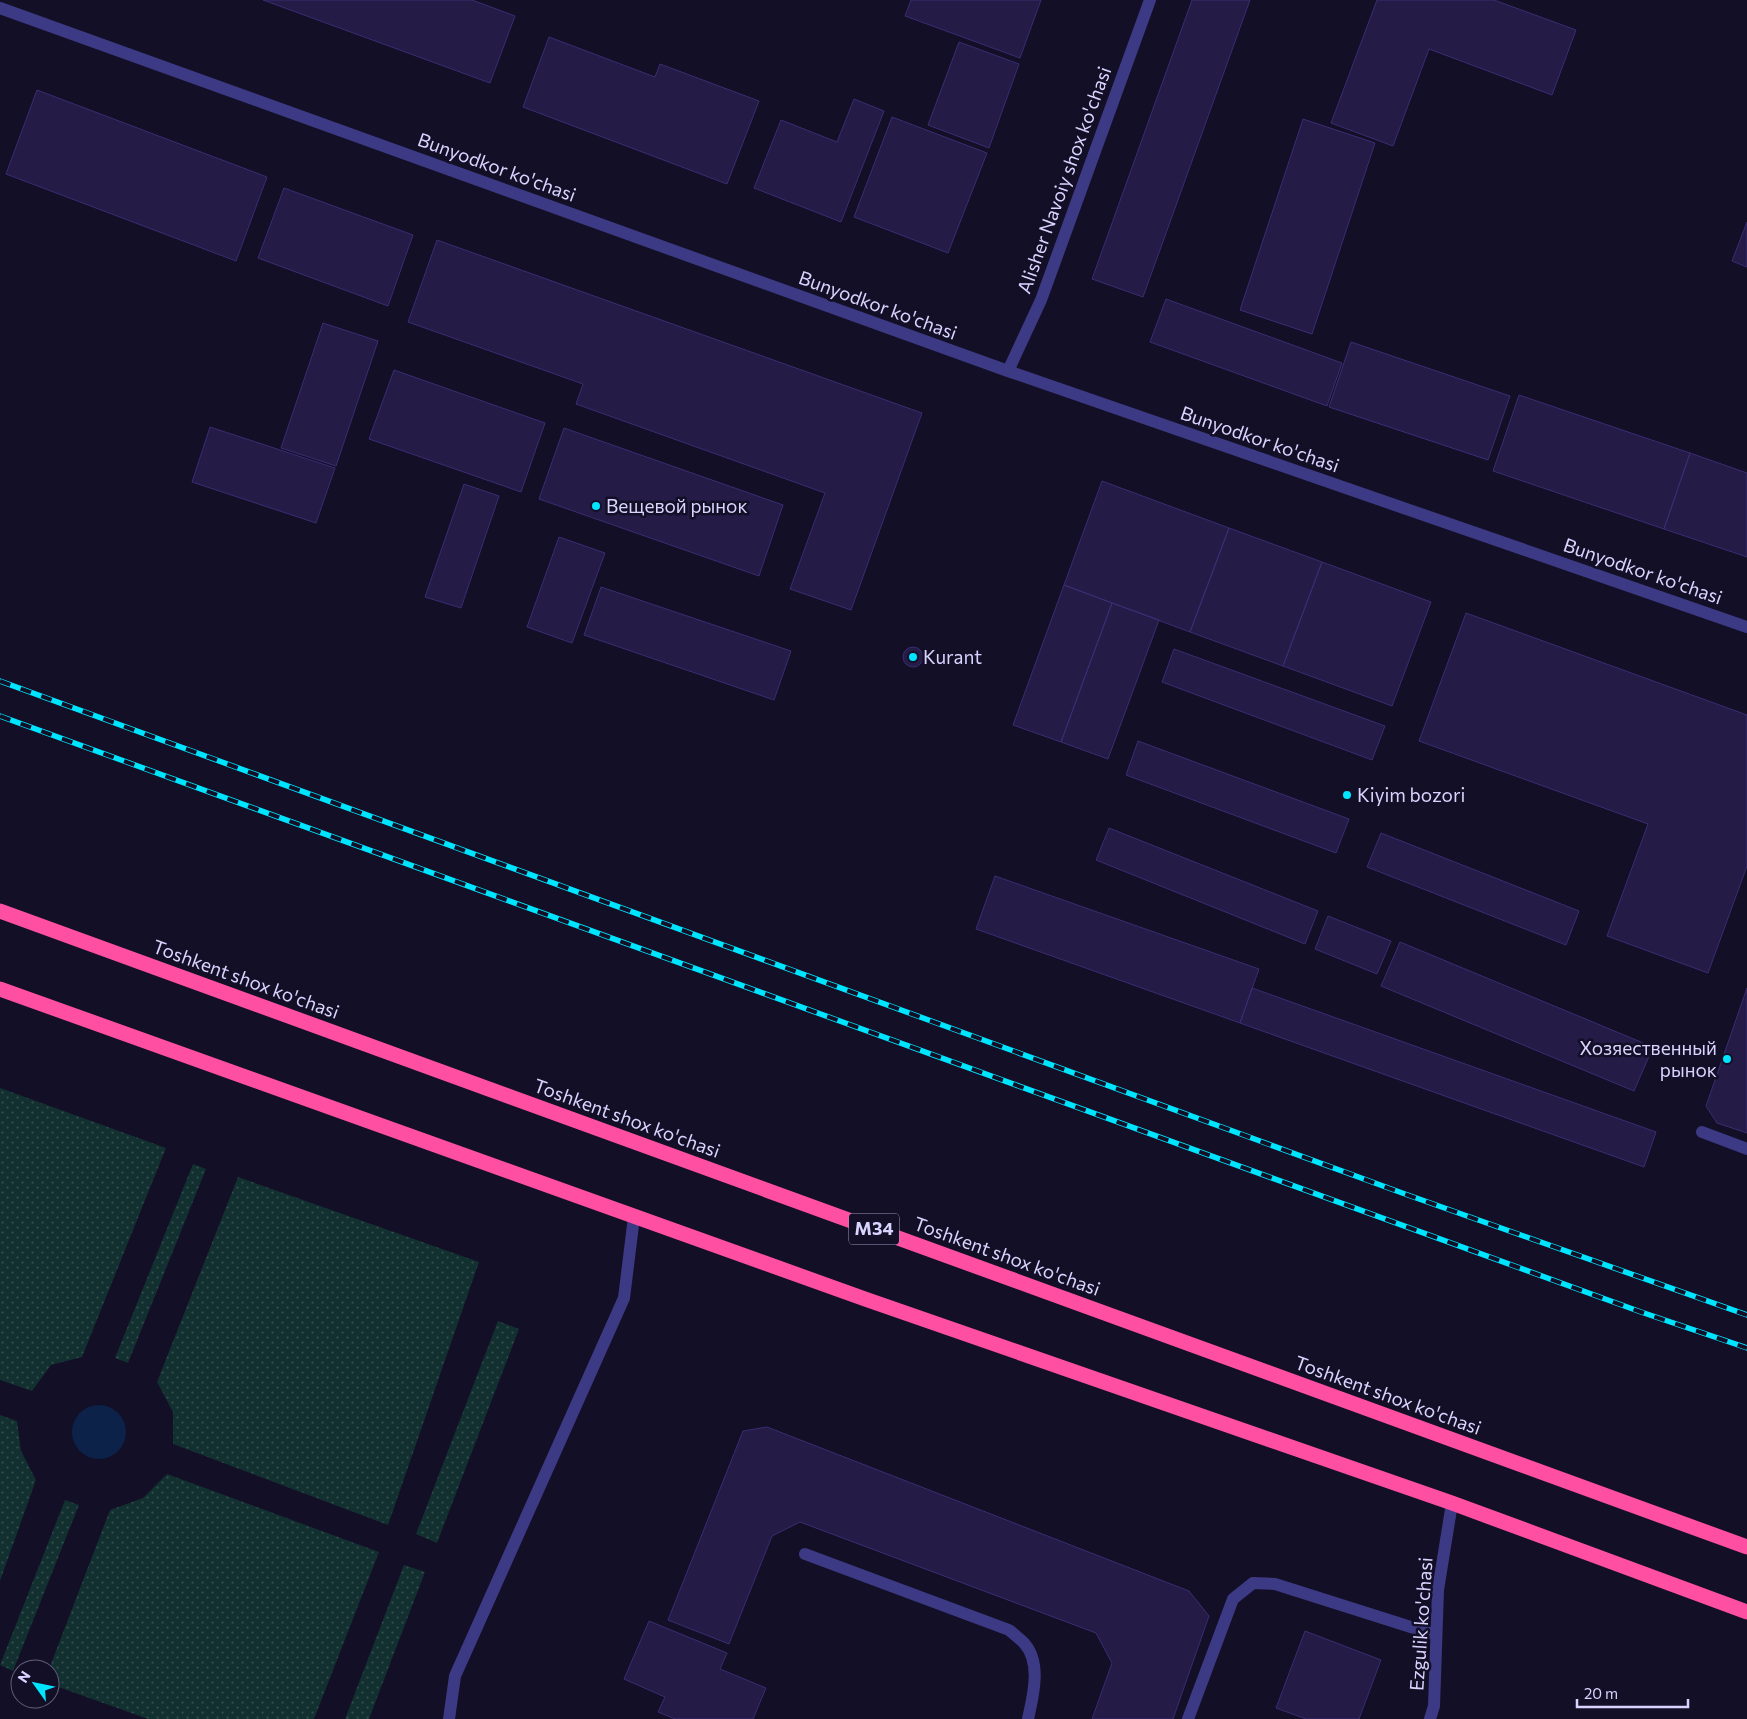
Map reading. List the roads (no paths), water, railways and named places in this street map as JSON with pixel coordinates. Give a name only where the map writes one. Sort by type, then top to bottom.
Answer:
[{"type":"highway","name":"Toshkent shox ko'chasi","points":[[0,911],[1747,1547]]},
{"type":"highway","points":[[0,989],[864,1300],[1452,1503],[1747,1612]]},
{"type":"street","name":"Alisher Navoiy shox ko'chasi","points":[[1008,371],[1041,300],[1150,0]]},
{"type":"street","name":"Bunyodkor ko'chasi","points":[[0,8],[1008,371],[1747,627]]},
{"type":"street","points":[[1702,1132],[1747,1149]]},
{"type":"street","points":[[449,1719],[455,1676],[624,1298],[634,1217]]},
{"type":"street","name":"Ezgulik ko'chasi","points":[[1430,1719],[1434,1706],[1438,1590],[1452,1503]]},
{"type":"street","points":[[805,1554],[1009,1630],[1025,1644],[1034,1660],[1034,1692],[1028,1719]]},
{"type":"street","points":[[1188,1719],[1233,1598],[1254,1583],[1275,1584],[1436,1636]]},
{"type":"water","points":[[99,1405],[109,1407],[118,1413],[124,1422],[126,1432],[124,1442],[118,1451],[109,1457],[99,1459],[89,1457],[80,1451],[74,1442],[72,1432],[74,1422],[80,1413],[89,1407]]},
{"type":"railway","points":[[0,681],[1405,1194],[1747,1315]]},
{"type":"railway","points":[[0,716],[1641,1312],[1747,1348]]},
{"type":"place","name":"Вещевой рынок","points":[[596,506]]},
{"type":"place","name":"Kurant","points":[[913,657]]},
{"type":"place","name":"Kiyim bozori","points":[[1347,795]]},
{"type":"place","name":"Хозяественный рынок","points":[[1727,1059]]}]
